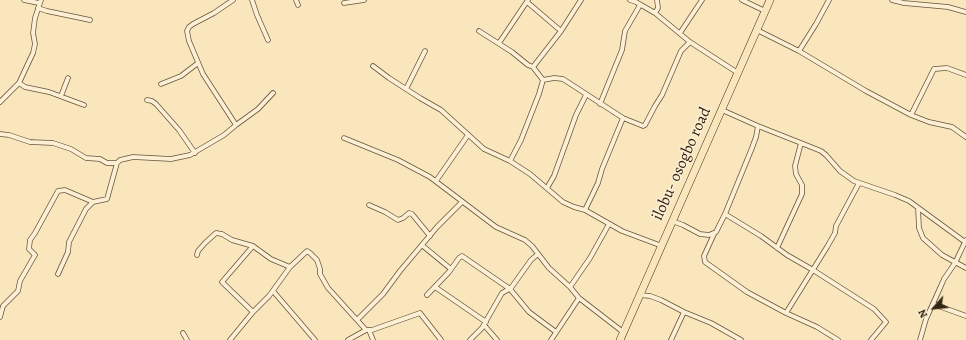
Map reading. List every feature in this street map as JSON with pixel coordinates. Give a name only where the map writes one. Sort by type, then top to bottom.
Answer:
[{"type":"main road","name":"ilobu- osogbo road","points":[[620,340],[770,0]]},
{"type":"street","points":[[0,102],[20,83],[35,48],[33,33],[40,1],[24,0]]},
{"type":"street","points":[[233,0],[214,13],[193,24],[188,29],[188,37],[208,83],[236,125]]},
{"type":"street","points":[[252,0],[268,40]]},
{"type":"street","points":[[296,0],[298,5]]},
{"type":"street","points":[[344,3],[364,0]]},
{"type":"street","points":[[533,67],[561,31],[581,0]]},
{"type":"street","points":[[630,0],[655,13],[690,42],[739,73]]},
{"type":"street","points":[[657,0],[658,5]]},
{"type":"street","points":[[655,13],[661,0]]},
{"type":"street","points":[[680,33],[702,0]]},
{"type":"street","points":[[742,0],[765,11]]},
{"type":"street","points":[[798,51],[816,24],[829,0]]},
{"type":"street","points":[[892,0],[904,3],[948,7],[966,12]]},
{"type":"street","points":[[499,43],[528,1],[561,31]]},
{"type":"street","points":[[600,104],[622,50],[625,31],[640,5]]},
{"type":"street","points":[[38,8],[90,20]]},
{"type":"street","points":[[757,30],[798,51],[866,92],[911,115],[929,122],[952,127],[965,135]]},
{"type":"street","points":[[479,31],[533,67],[543,80]]},
{"type":"street","points":[[543,80],[554,78],[563,79],[623,118],[642,126],[645,125],[670,78],[681,51],[690,42]]},
{"type":"street","points":[[406,90],[425,51]]},
{"type":"street","points":[[161,84],[181,76],[198,63]]},
{"type":"street","points":[[373,66],[406,90],[441,110],[484,149],[510,160],[530,174],[563,202],[585,210],[636,238],[662,246]]},
{"type":"street","points":[[911,115],[934,69],[947,68],[966,75]]},
{"type":"street","points":[[61,96],[68,78]]},
{"type":"street","points":[[510,160],[521,140],[543,80]]},
{"type":"street","points":[[20,83],[25,87],[49,92],[84,105]]},
{"type":"street","points":[[0,134],[9,135],[30,142],[53,143],[71,149],[86,158],[100,159],[107,163],[117,163],[124,158],[133,157],[171,159],[181,158],[195,153],[220,138],[258,109],[273,94]]},
{"type":"street","points":[[547,188],[554,176],[573,123],[586,95]]},
{"type":"street","points":[[147,100],[156,104],[179,130],[195,153]]},
{"type":"street","points":[[722,110],[820,151],[826,155],[840,171],[859,183],[909,201],[966,241],[955,263],[944,279],[926,319],[920,340]]},
{"type":"street","points":[[585,210],[598,183],[602,169],[623,118]]},
{"type":"street","points":[[758,126],[754,143],[725,214],[704,256],[705,262],[747,292],[786,313],[817,327],[838,340]]},
{"type":"street","points":[[436,181],[468,135]]},
{"type":"street","points":[[344,138],[398,160],[436,181],[496,227],[525,240],[579,298],[623,332]]},
{"type":"street","points":[[777,248],[802,194],[802,185],[796,174],[795,166],[801,143]]},
{"type":"street","points":[[58,274],[68,252],[69,242],[86,209],[93,202],[107,199],[117,163]]},
{"type":"street","points":[[786,313],[835,233],[836,226],[859,183]]},
{"type":"street","points":[[0,317],[3,306],[18,291],[20,281],[35,255],[28,249],[30,240],[58,191],[65,190],[93,202]]},
{"type":"street","points":[[357,320],[383,294],[400,271],[430,236],[462,202]]},
{"type":"street","points":[[369,205],[398,220],[403,218],[408,213],[412,214],[430,236]]},
{"type":"street","points":[[918,208],[918,228],[922,238],[942,255],[966,268]]},
{"type":"street","points":[[725,214],[866,303],[886,322],[871,340]]},
{"type":"street","points":[[672,221],[700,234],[709,236],[714,234]]},
{"type":"street","points":[[570,287],[590,258],[609,224]]},
{"type":"street","points":[[197,255],[198,250],[204,243],[216,233],[222,234],[232,240],[253,246],[271,259],[290,267]]},
{"type":"street","points":[[253,246],[222,282],[253,312]]},
{"type":"street","points":[[423,246],[451,269]]},
{"type":"street","points":[[230,340],[240,326],[273,291],[290,267],[307,251],[317,260],[320,274],[328,288],[368,330],[373,340]]},
{"type":"street","points":[[470,340],[485,324],[500,297],[505,291],[510,289],[531,260],[538,254]]},
{"type":"street","points":[[427,294],[462,256],[510,289],[529,312],[556,332]]},
{"type":"street","points":[[435,287],[485,324],[497,340]]},
{"type":"street","points":[[273,291],[315,340]]},
{"type":"street","points":[[640,295],[650,296],[661,300],[684,312],[711,323],[741,340]]},
{"type":"street","points":[[551,340],[579,298]]},
{"type":"street","points":[[933,304],[966,316]]},
{"type":"street","points":[[671,340],[684,312]]},
{"type":"street","points":[[348,340],[368,330],[420,313],[441,340]]},
{"type":"street","points":[[182,333],[187,340]]},
{"type":"street","points":[[234,336],[238,340]]}]
